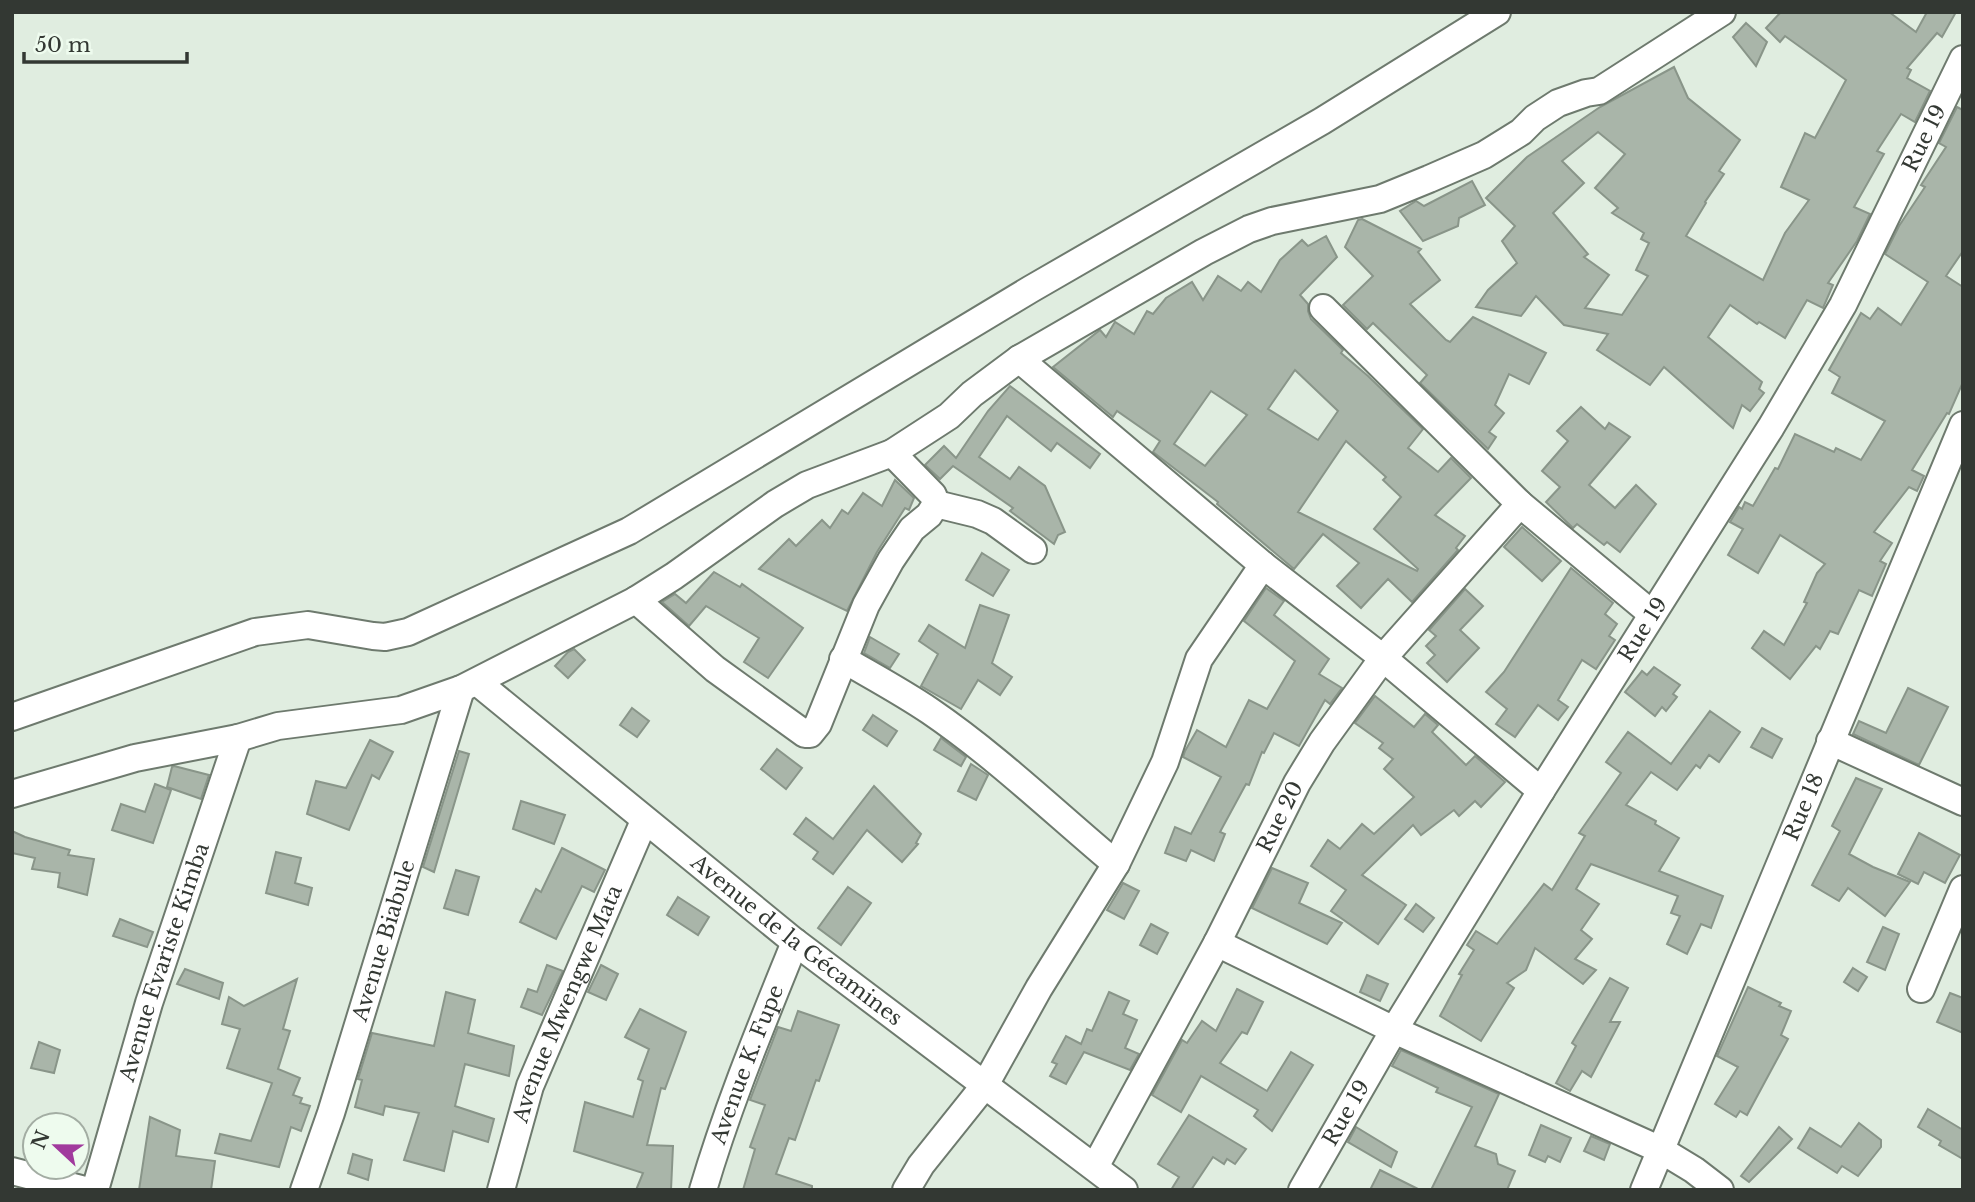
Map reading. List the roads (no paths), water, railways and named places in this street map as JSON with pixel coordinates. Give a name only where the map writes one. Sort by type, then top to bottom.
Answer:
[{"type":"street","points":[[12,716],[255,632],[309,625],[373,636],[408,632],[629,531],[1031,289],[1322,121],[1497,12]]},
{"type":"street","points":[[12,794],[135,758],[238,738],[278,726],[401,710],[469,685],[636,600],[775,503],[807,485],[892,453],[949,416],[979,388],[1019,359],[1204,252],[1249,229],[1301,214],[1380,199],[1484,155],[1521,132],[1547,109],[1586,93],[1599,91],[1722,12]]},
{"type":"street","name":"Rue 19","points":[[1301,1190],[1394,1030],[1771,426],[1843,305],[1963,58]]},
{"type":"street","points":[[1323,308],[1520,504],[1652,614]]},
{"type":"street","points":[[1019,359],[1263,565],[1383,658],[1541,791]]},
{"type":"street","name":"Rue 18","points":[[1644,1190],[1963,425]]},
{"type":"street","points":[[892,453],[933,495],[936,504]]},
{"type":"street","points":[[936,504],[978,514],[1033,550]]},
{"type":"street","points":[[636,600],[715,670],[805,734],[810,734],[814,731],[866,605],[912,529],[929,515],[936,504]]},
{"type":"street","name":"Rue 20","points":[[1095,1167],[1217,943],[1297,783],[1322,742],[1383,658],[1520,504]]},
{"type":"street","points":[[906,1190],[921,1165],[985,1085],[1039,988],[1116,864],[1165,762],[1199,659],[1263,565]]},
{"type":"street","points":[[843,659],[932,712],[983,751],[1116,864]]},
{"type":"street","name":"Avenue de la Gécamines","points":[[469,685],[645,821],[795,942],[1124,1190]]},
{"type":"street","name":"Avenue Biabule","points":[[304,1190],[469,685]]},
{"type":"street","name":"Avenue Evariste Kimba","points":[[95,1190],[149,1003],[238,738]]},
{"type":"street","points":[[1830,741],[1963,802]]},
{"type":"street","name":"Avenue Mwengwe Mata","points":[[501,1190],[530,1086],[645,821]]},
{"type":"street","points":[[1921,989],[1963,889]]},
{"type":"street","name":"Avenue K. Fupe","points":[[703,1190],[755,1041],[795,942]]},
{"type":"street","points":[[1217,943],[1394,1030],[1661,1150],[1720,1190]]},
{"type":"street","points":[[12,1171],[85,1190]]}]
